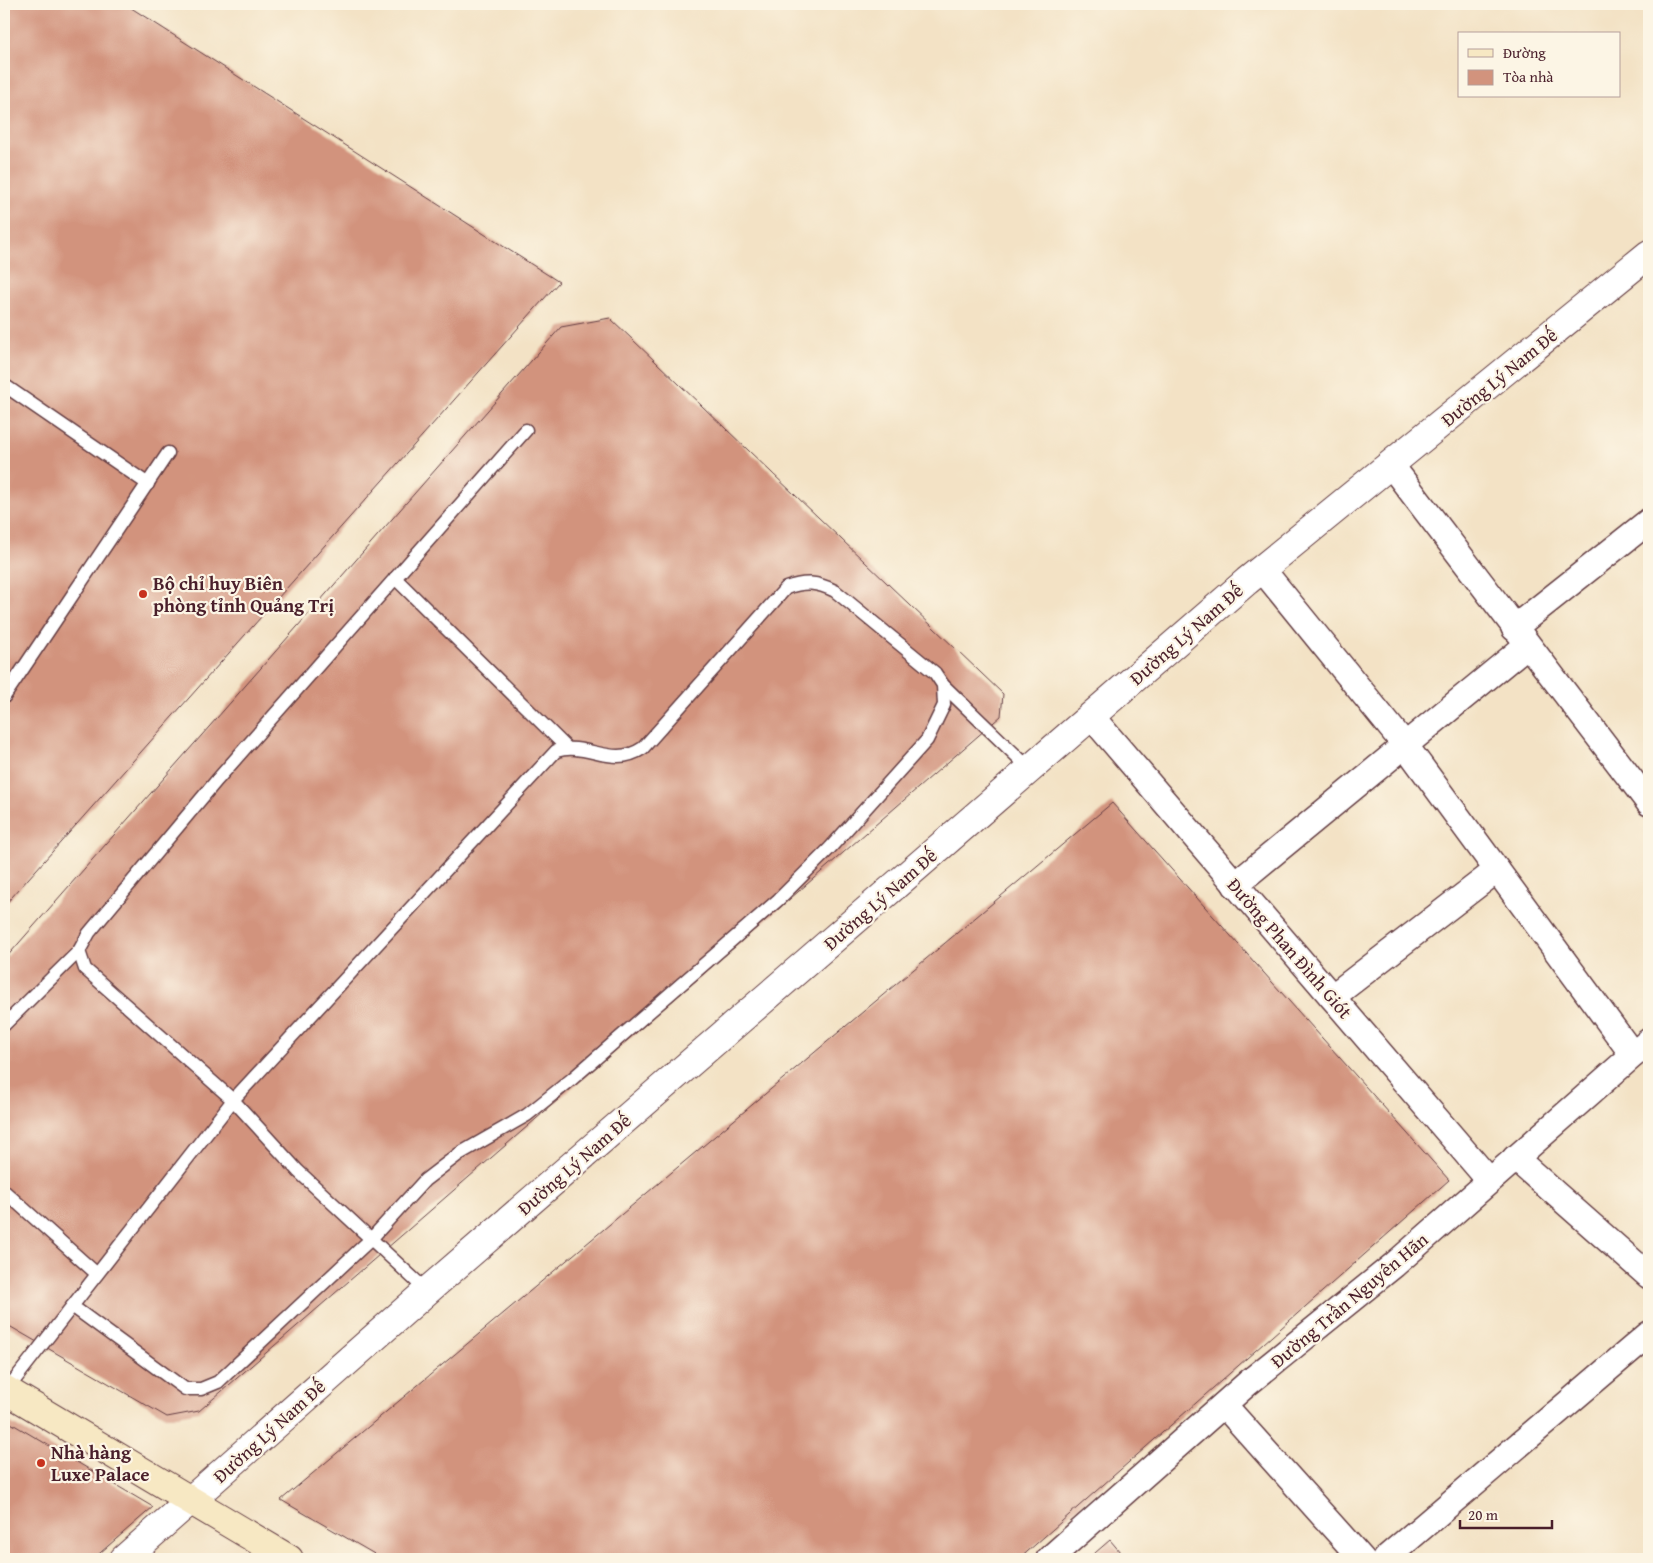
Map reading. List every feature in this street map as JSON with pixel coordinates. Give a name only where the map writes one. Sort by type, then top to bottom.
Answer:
[{"type":"main road","points":[[5,1390],[289,1559]]},
{"type":"street","name":"Đường Lý Nam Đế","points":[[124,1559],[427,1291],[1262,569],[1649,254]]},
{"type":"street","points":[[1391,465],[1649,803]]},
{"type":"street","points":[[1236,885],[1405,745],[1521,636],[1649,521]]},
{"type":"street","points":[[1262,569],[1405,745],[1497,870],[1641,1048]]},
{"type":"street","name":"Đường Phan Đình Giót","points":[[1091,716],[1489,1180]]},
{"type":"street","points":[[1332,997],[1497,870]]},
{"type":"street","name":"Đường Trần Nguyên Hãn","points":[[1049,1559],[1224,1405],[1394,1265],[1641,1048]]},
{"type":"street","points":[[1516,1158],[1649,1276]]},
{"type":"street","points":[[1385,1559],[1649,1334]]},
{"type":"street","points":[[1224,1405],[1362,1559]]},
{"type":"lane","points":[[4,385],[148,484]]},
{"type":"lane","points":[[4,1025],[79,951],[88,933],[217,780],[526,430]]},
{"type":"lane","points":[[5,692],[168,453]]},
{"type":"lane","points":[[396,578],[567,748]]},
{"type":"lane","points":[[5,1390],[233,1100],[536,770],[556,751],[567,748],[622,757],[634,754],[642,748],[786,588],[800,583],[818,583],[835,591],[935,673],[943,684],[1030,769]]},
{"type":"lane","points":[[72,1306],[185,1389],[202,1389],[218,1382],[370,1239],[425,1180],[459,1154],[510,1125],[542,1103],[778,900],[830,848],[927,740],[944,705],[943,684]]},
{"type":"lane","points":[[79,951],[85,969],[233,1100],[298,1171],[427,1291]]},
{"type":"lane","points":[[4,1191],[98,1274]]},
{"type":"building","name":"Bộ chỉ huy Biên phòng tỉnh Quảng Trị","points":[[4,4],[125,4],[559,282],[4,906]]},
{"type":"building","points":[[610,318],[1003,694],[1001,716],[199,1411],[167,1417],[4,1323],[4,960],[561,327]]},
{"type":"building","points":[[1112,803],[1449,1180],[1019,1559],[383,1559],[281,1500]]},
{"type":"building","name":"Nhà hàng Luxe Palace","points":[[4,1419],[153,1507],[93,1559],[4,1559]]},
{"type":"building","points":[[1110,1540],[1126,1559],[1088,1559]]},
{"type":"place","name":"Bộ chỉ huy Biên phòng tỉnh Quảng Trị","points":[[143,594]]},
{"type":"place","name":"Nhà hàng Luxe Palace","points":[[41,1463]]}]
